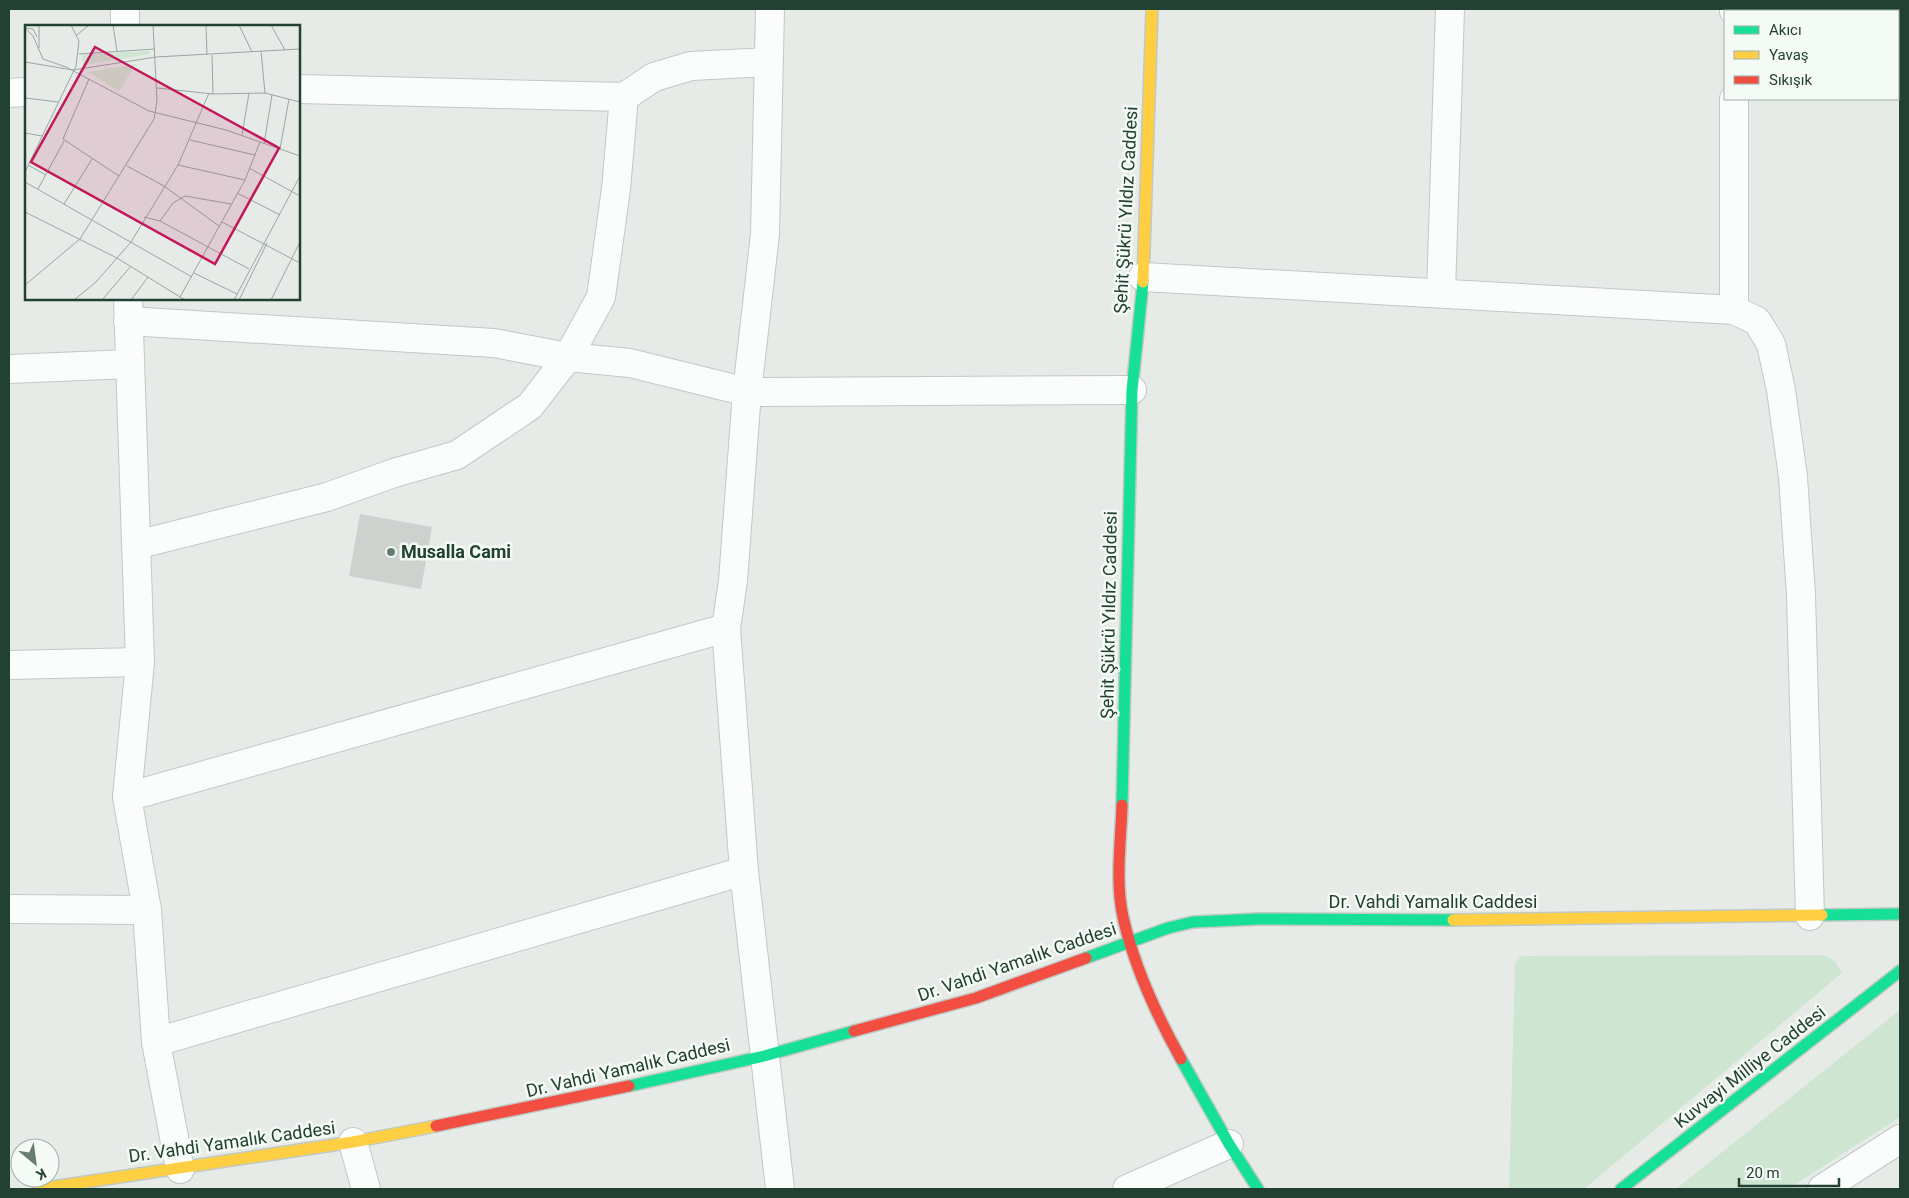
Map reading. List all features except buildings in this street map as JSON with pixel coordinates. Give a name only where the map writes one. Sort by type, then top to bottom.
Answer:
[{"type":"street","points":[[125,9],[125,25]]},
{"type":"street","points":[[770,9],[765,234],[747,392],[733,581],[726,628],[744,871],[780,1189]]},
{"type":"street","name":"Şehit Şükrü Yıldız Caddesi","points":[[1152,9],[1143,277],[1132,390],[1120,878],[1123,916],[1144,981],[1178,1053],[1229,1144],[1258,1189]]},
{"type":"street","points":[[1440,293],[1450,9]]},
{"type":"street","points":[[300,89],[624,97],[654,76],[691,66],[768,62]]},
{"type":"street","points":[[9,93],[25,92]]},
{"type":"street","points":[[136,545],[327,496],[394,473],[457,455],[530,406],[568,357],[601,297],[616,189],[624,97]]},
{"type":"street","points":[[1734,100],[1734,310]]},
{"type":"street","points":[[1143,277],[1734,310],[1757,321],[1772,344],[1781,390],[1793,477],[1801,594],[1810,916]]},
{"type":"street","points":[[180,1169],[156,1042],[147,910],[127,797],[140,662],[128,310],[494,343],[568,357],[630,363],[747,392],[1132,390]]},
{"type":"street","points":[[9,369],[129,364]]},
{"type":"street","points":[[127,797],[726,628]]},
{"type":"street","points":[[9,665],[140,662]]},
{"type":"street","points":[[156,1042],[744,871]]},
{"type":"street","points":[[9,909],[147,910]]},
{"type":"street","name":"Dr. Vahdi Yamalık Caddesi","points":[[39,1189],[139,1181],[180,1169],[353,1142],[496,1115],[764,1056],[976,998],[1168,928],[1193,922],[1259,920],[1526,921],[1900,914]]},
{"type":"street","name":"Kuvvayi Milliye Caddesi","points":[[1621,1189],[1900,972]]},
{"type":"street","points":[[1822,1189],[1900,1139]]},
{"type":"street","points":[[353,1142],[366,1189]]},
{"type":"street","points":[[1127,1189],[1229,1144]]},
{"type":"green space","points":[[1823,955],[1835,961],[1842,973],[1584,1189],[1509,1189],[1515,964],[1521,956]]},
{"type":"green space","points":[[1900,1010],[1900,1117],[1788,1189],[1676,1189]]},
{"type":"traffic: fast","points":[[1122,805],[1132,390],[1143,282]]},
{"type":"traffic: fast","points":[[1822,915],[1900,914]]},
{"type":"traffic: fast","points":[[1086,958],[1168,928],[1193,922],[1259,919],[1453,920]]},
{"type":"traffic: fast","points":[[1621,1189],[1900,971]]},
{"type":"traffic: fast","points":[[629,1086],[764,1056],[854,1031]]},
{"type":"traffic: fast","points":[[1181,1059],[1229,1144],[1258,1189]]},
{"type":"traffic: slow","points":[[1143,282],[1152,9]]},
{"type":"traffic: slow","points":[[1453,920],[1822,915]]},
{"type":"traffic: slow","points":[[39,1189],[353,1142],[436,1126]]},
{"type":"traffic: jam","points":[[1122,805],[1119,889],[1123,917],[1133,954],[1147,990],[1163,1026],[1181,1059]]},
{"type":"traffic: jam","points":[[854,1031],[976,998],[1086,958]]},
{"type":"traffic: jam","points":[[436,1126],[629,1086]]},
{"type":"place","name":"Musalla Cami","points":[[391,552]]}]
